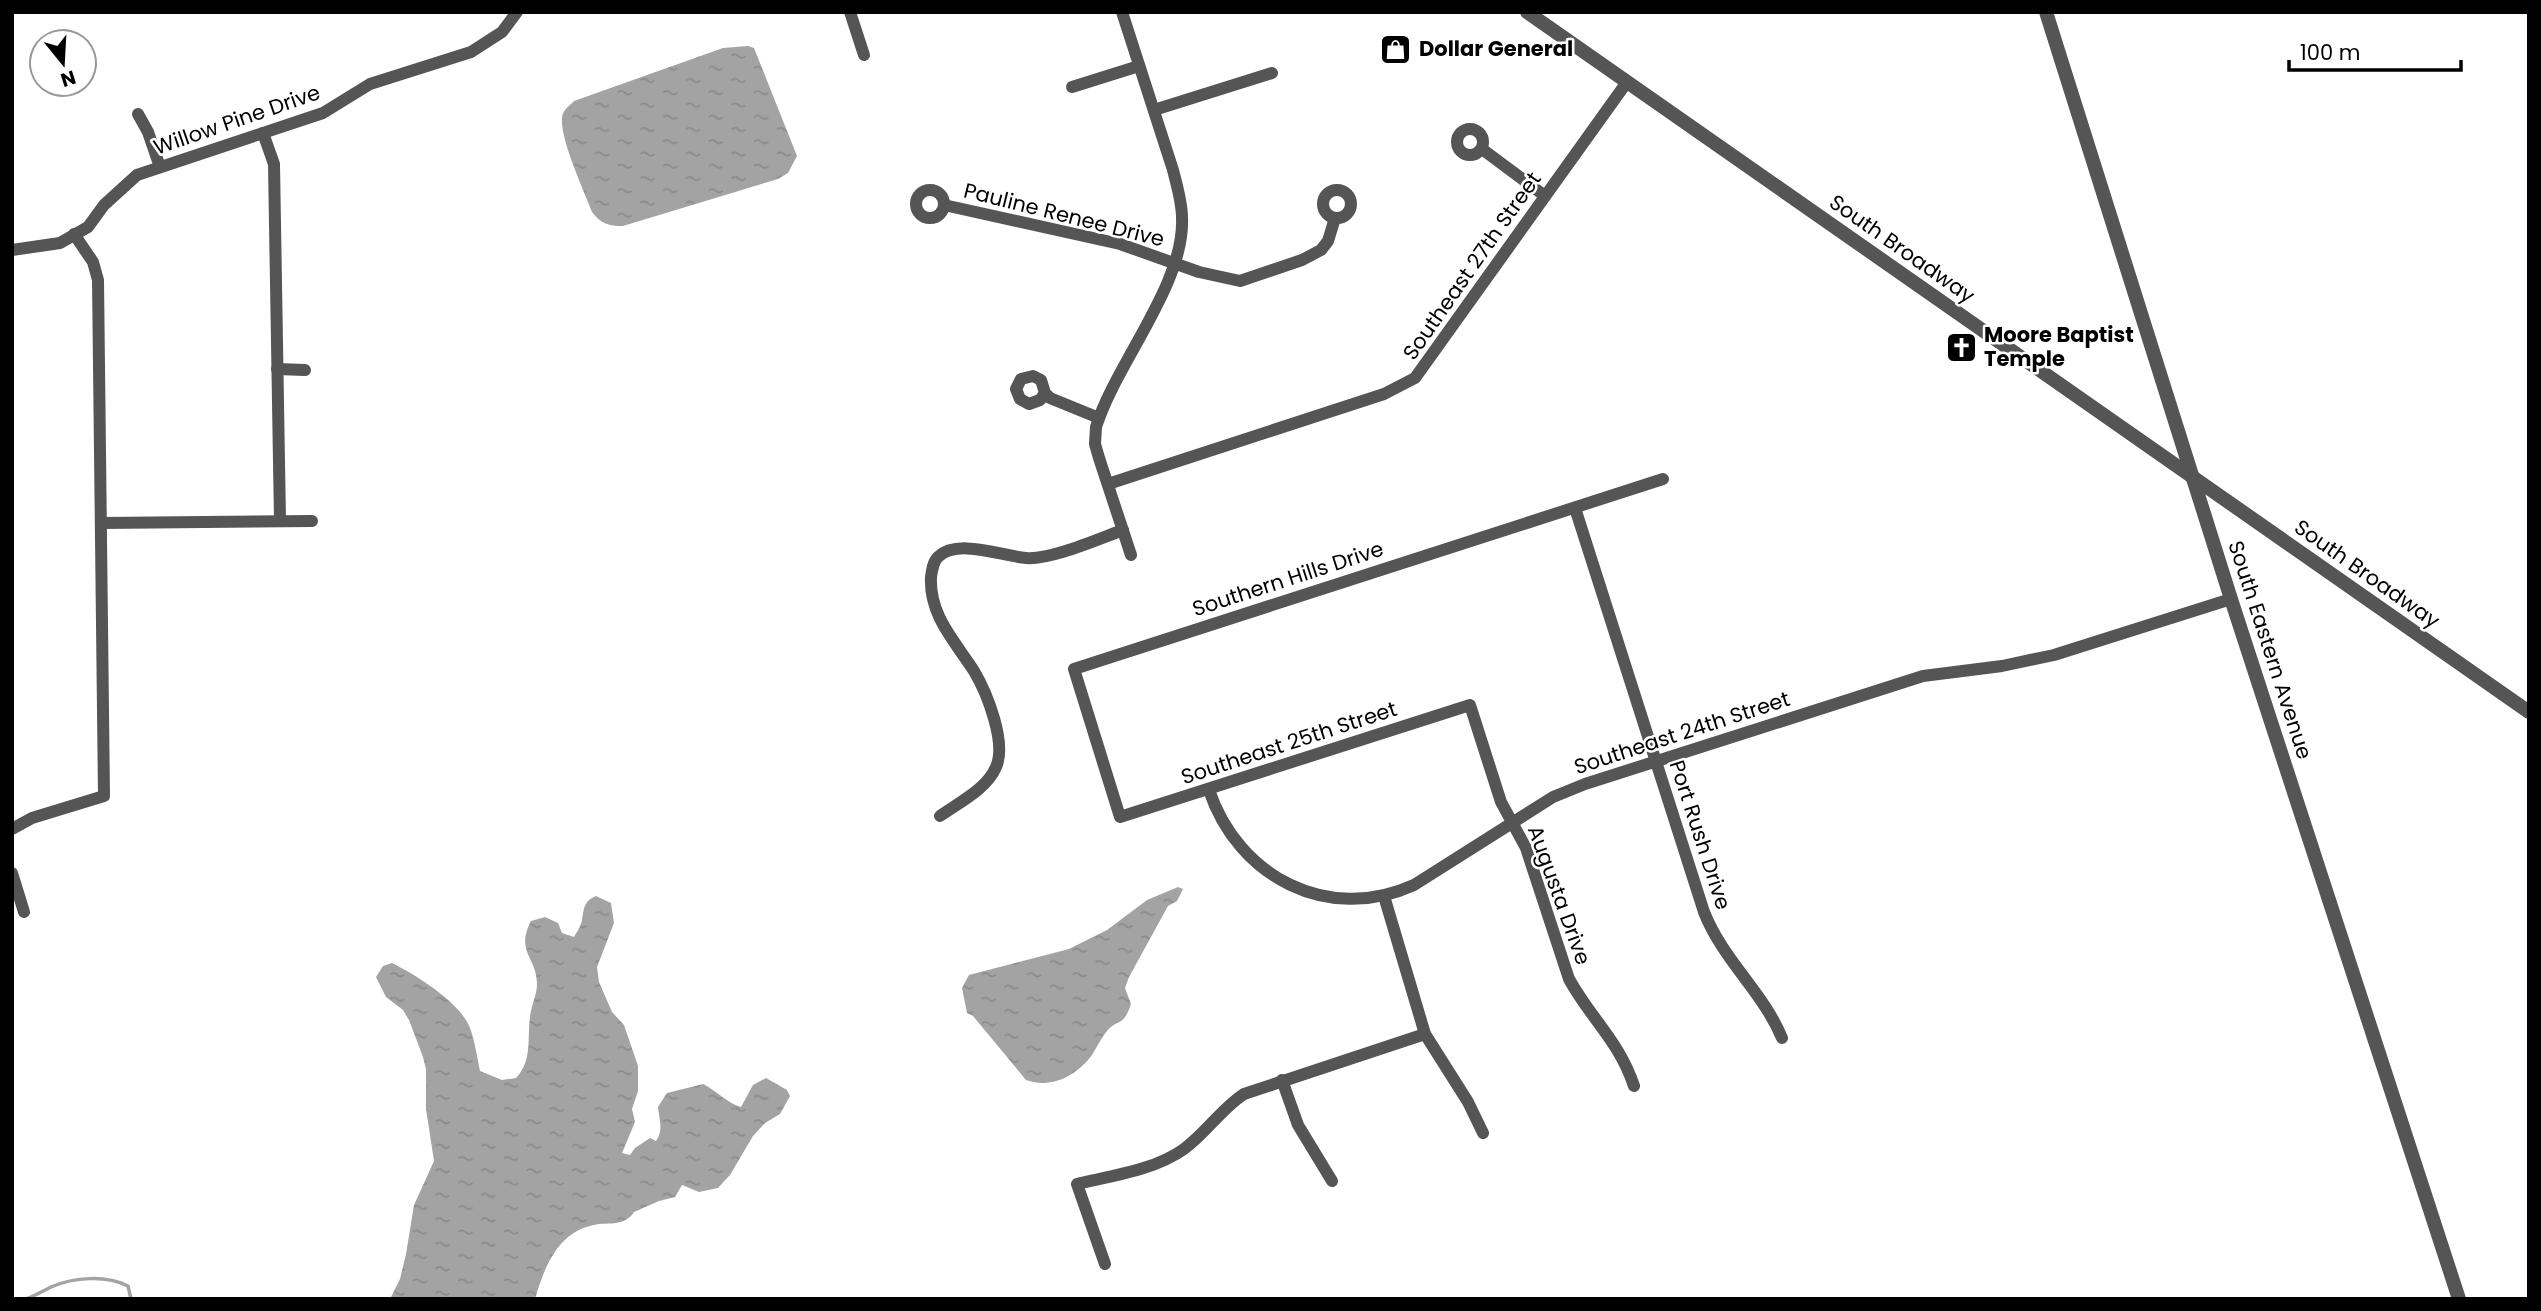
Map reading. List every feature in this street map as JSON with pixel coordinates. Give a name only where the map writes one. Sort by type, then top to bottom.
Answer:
[{"type":"street","name":"Willow Pine Drive","points":[[12,250],[60,243],[88,227],[104,205],[137,175],[323,113],[370,84],[471,52],[502,32],[517,12]]},
{"type":"street","points":[[850,12],[863,55]]},
{"type":"street","points":[[1122,12],[1180,197],[1182,220],[1176,263],[1099,418],[1095,444],[1131,555]]},
{"type":"street","name":"South Broadway","points":[[1527,12],[2529,712]]},
{"type":"street","name":"South Eastern Avenue","points":[[2046,12],[2231,599],[2459,1299]]},
{"type":"street","points":[[1072,87],[1139,66]]},
{"type":"street","points":[[1154,110],[1272,73]]},
{"type":"street","name":"Southeast 27th Street","points":[[1108,484],[1384,394],[1415,378],[1627,82]]},
{"type":"street","points":[[138,114],[148,132],[160,167]]},
{"type":"street","points":[[262,133],[274,164],[280,522]]},
{"type":"street","points":[[1482,149],[1545,196]]},
{"type":"street","name":"Pauline Renee Drive","points":[[944,205],[1120,244],[1221,277],[1247,279],[1302,260],[1321,250],[1328,241],[1335,218]]},
{"type":"street","points":[[12,829],[32,818],[104,796],[97,280],[93,262],[74,234]]},
{"type":"street","points":[[277,369],[305,370]]},
{"type":"street","points":[[1045,393],[1050,398],[1099,418]]},
{"type":"street","name":"Southern Hills Drive","points":[[1121,817],[1074,668],[1662,479]]},
{"type":"street","name":"Port Rush Drive","points":[[1575,508],[1711,930],[1725,953],[1769,1009],[1782,1038]]},
{"type":"street","points":[[100,523],[312,521]]},
{"type":"street","points":[[940,816],[988,780],[996,768],[1000,751],[986,696],[975,673],[945,631],[930,594],[935,561],[946,552],[966,548],[1035,559],[1123,530]]},
{"type":"street","name":"Southeast 24th Street","points":[[1209,790],[1215,809],[1239,845],[1250,857],[1296,889],[1315,895],[1354,900],[1384,895],[1414,885],[1553,797],[1567,791],[1923,676],[2034,660],[2231,599]]},
{"type":"street","name":"Southeast 25th Street","points":[[1121,817],[1470,705]]},
{"type":"street","name":"Augusta Drive","points":[[1470,705],[1501,803],[1526,848],[1569,979],[1624,1058],[1634,1086]]},
{"type":"street","points":[[12,873],[24,912]]},
{"type":"street","points":[[1384,895],[1425,1034],[1468,1102],[1483,1133]]},
{"type":"street","points":[[1105,1264],[1077,1184],[1138,1169],[1173,1156],[1244,1094],[1425,1034]]},
{"type":"street","points":[[1282,1080],[1298,1125],[1332,1181]]},
{"type":"water","points":[[723,48],[754,48],[797,156],[788,173],[778,179],[623,226],[602,222],[592,212],[573,165],[562,127],[566,109],[574,101]]},
{"type":"water","points":[[1178,887],[1183,889],[1177,901],[1168,906],[1129,977],[1125,988],[1131,1004],[1125,1017],[1107,1031],[1092,1055],[1071,1075],[1045,1083],[1026,1080],[973,1016],[967,1013],[962,988],[969,975],[1069,949],[1107,930],[1147,900]]},
{"type":"water","points":[[596,896],[611,903],[614,923],[597,967],[599,982],[612,1012],[624,1025],[638,1066],[638,1091],[632,1109],[635,1122],[622,1153],[630,1155],[650,1138],[656,1141],[660,1129],[658,1107],[667,1093],[703,1084],[741,1107],[753,1085],[766,1078],[787,1090],[790,1096],[780,1114],[765,1123],[753,1136],[730,1175],[718,1188],[699,1192],[682,1185],[675,1197],[634,1212],[623,1221],[585,1227],[574,1233],[564,1241],[549,1262],[535,1299],[390,1299],[400,1279],[414,1205],[434,1161],[426,1109],[426,1069],[423,1057],[409,1020],[403,1010],[386,997],[376,977],[383,966],[392,963],[436,990],[465,1018],[472,1033],[480,1071],[502,1080],[516,1078],[522,1071],[527,1055],[531,1011],[537,988],[534,967],[525,940],[531,921],[545,917],[558,923],[562,933],[574,937],[581,924],[585,905]]},
{"type":"waterway","points":[[26,1299],[51,1287],[80,1279],[119,1282],[128,1286],[131,1299]]},
{"type":"place","name":"Dollar General","points":[[1396,49]]},
{"type":"place","name":"Moore Baptist Temple","points":[[1961,347]]}]
